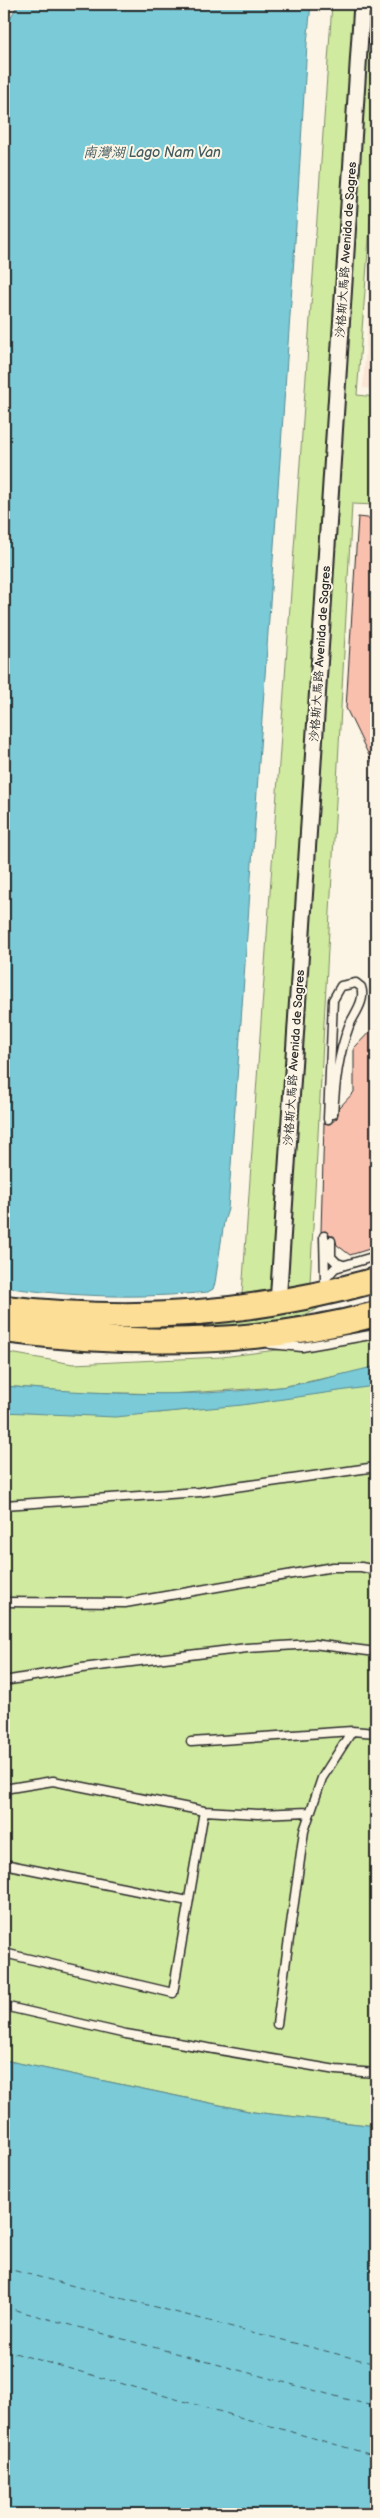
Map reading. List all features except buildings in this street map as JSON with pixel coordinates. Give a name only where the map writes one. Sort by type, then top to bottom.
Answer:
[{"type":"main road","points":[[4,1308],[53,1314],[151,1317],[220,1312],[278,1304],[326,1286],[376,1280]]},
{"type":"main road","points":[[326,1286],[333,1302],[347,1309],[376,1310]]},
{"type":"main road","points":[[4,1330],[112,1340],[249,1338],[340,1324],[376,1314]]},
{"type":"street","name":"沙格斯大馬路 Avenida de Sagres","points":[[278,1304],[362,4]]},
{"type":"lane","points":[[356,983],[361,987],[363,998],[343,1042],[338,1061],[330,1117],[333,1000],[342,986],[356,983]]},
{"type":"lane","points":[[324,1236],[326,1286]]},
{"type":"lane","points":[[331,1241],[331,1257],[337,1263],[344,1265]]},
{"type":"lane","points":[[326,1286],[331,1270],[376,1256]]},
{"type":"lane","points":[[249,1338],[280,1346],[302,1347],[376,1334]]},
{"type":"lane","points":[[4,1505],[200,1492],[376,1467]]},
{"type":"lane","points":[[4,1602],[125,1603],[333,1566],[361,1567],[376,1570]]},
{"type":"lane","points":[[4,1681],[82,1668],[247,1648],[313,1644],[376,1652]]},
{"type":"lane","points":[[277,2024],[301,1849],[309,1812],[322,1778],[352,1731]]},
{"type":"lane","points":[[191,1742],[352,1731],[376,1733]]},
{"type":"lane","points":[[4,1789],[53,1782],[204,1811],[258,1814],[309,1812]]},
{"type":"lane","points":[[4,1953],[173,1992],[204,1811]]},
{"type":"lane","points":[[4,1864],[188,1901]]},
{"type":"lane","points":[[4,2006],[126,2034],[336,2070],[376,2073]]},
{"type":"shaded area","points":[[376,199],[376,389],[363,388]]},
{"type":"green space","points":[[332,4],[376,4],[376,148],[357,395],[376,397],[376,505],[352,504],[310,1283],[242,1294]]},
{"type":"green space","points":[[315,1305],[320,1307],[305,1314],[281,1320],[251,1325],[182,1330],[92,1330],[13,1319],[137,1326],[228,1321]]},
{"type":"green space","points":[[376,1333],[376,1368],[281,1387],[169,1394],[76,1392],[4,1386],[4,1352],[73,1364],[222,1357],[347,1341]]},
{"type":"green space","points":[[376,1376],[376,2126],[254,2112],[4,2060],[4,1393],[159,1413],[268,1401]]},
{"type":"water","name":"南灣湖 Lago Nam Van","points":[[18,4],[311,4],[228,1209],[224,1222],[215,1283],[213,1289],[208,1292],[157,1296],[106,1296],[54,1293],[4,1287],[4,29]]},
{"type":"water","points":[[373,1367],[376,1368],[374,1386],[242,1405],[115,1417],[4,1412],[4,1386],[107,1393],[211,1393],[280,1387]]},
{"type":"water","points":[[4,2060],[253,2112],[376,2126],[376,2514],[4,2514]]},
{"type":"ferry route","points":[[4,2268],[376,2364]]},
{"type":"ferry route","points":[[4,2307],[376,2407]]},
{"type":"ferry route","points":[[4,2350],[376,2456]]}]
